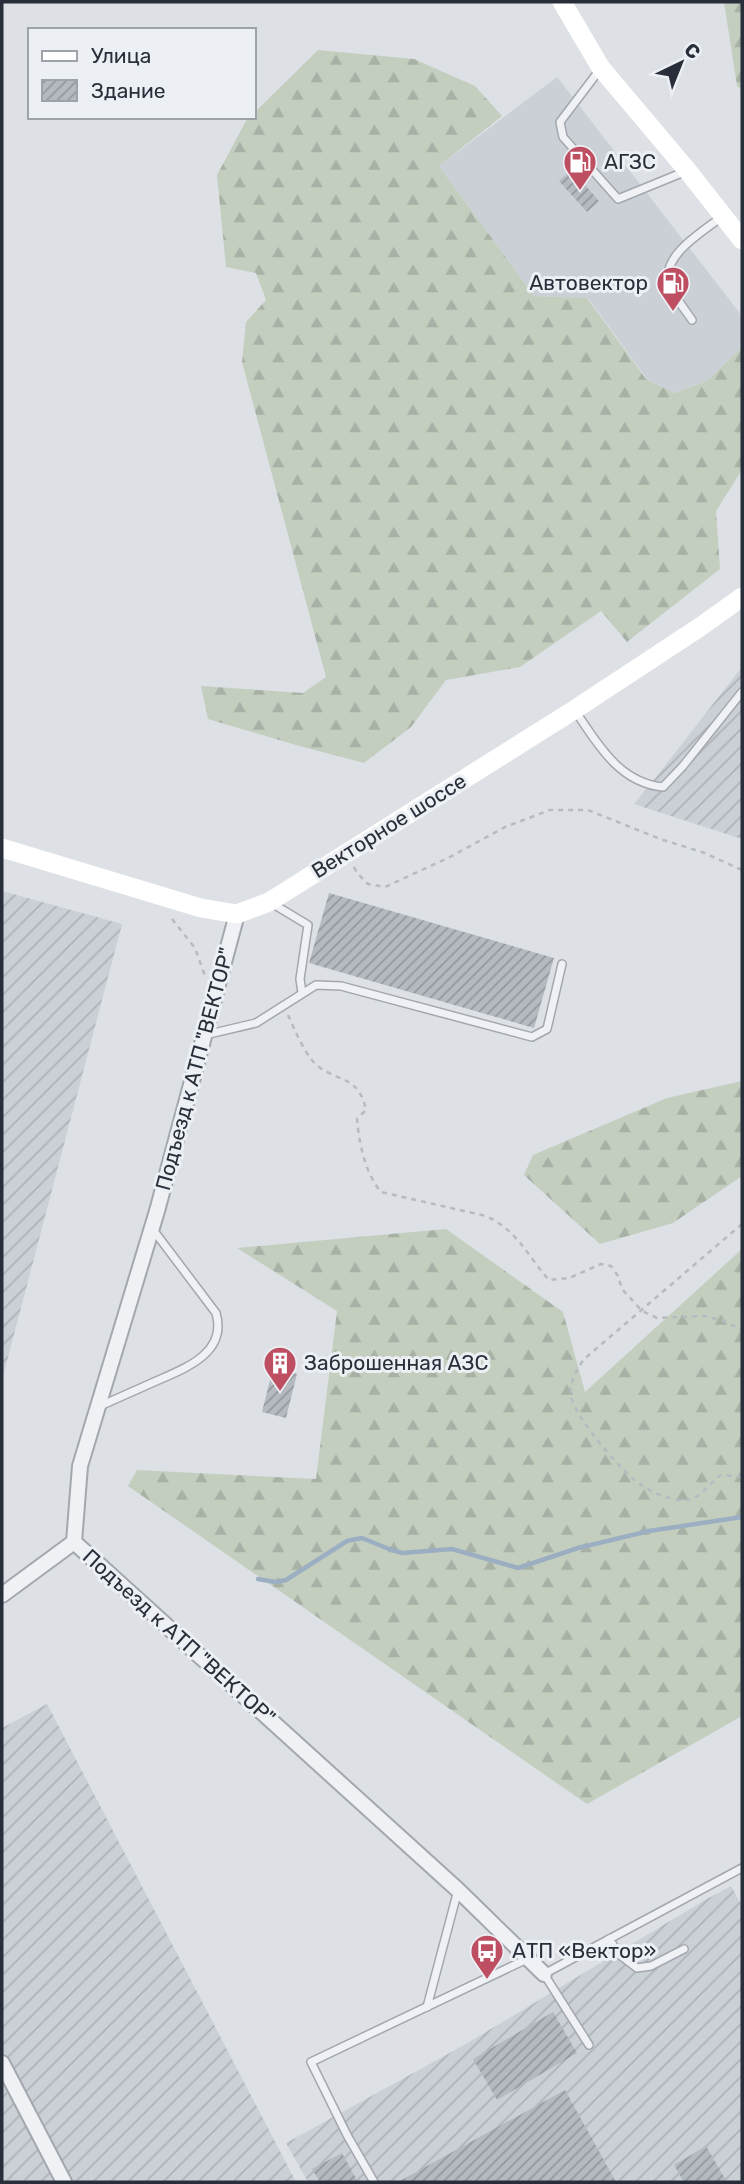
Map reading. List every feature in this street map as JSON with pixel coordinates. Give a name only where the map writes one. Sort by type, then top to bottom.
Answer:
[{"type":"main road","points":[[562,2],[601,68],[742,240]]},
{"type":"main road","points":[[724,216],[742,226]]},
{"type":"main road","name":"Векторное шоссе","points":[[237,914],[269,902],[574,710],[742,597]]},
{"type":"main road","points":[[2,848],[201,908],[237,914]]},
{"type":"street","name":"Подъезд к АТП \"ВЕКТОР\"","points":[[237,914],[152,1227],[80,1466],[74,1542],[458,1891],[544,1973]]},
{"type":"street","points":[[2,1595],[74,1542]]},
{"type":"street","points":[[2,2063],[64,2182]]},
{"type":"lane","points":[[601,68],[560,122],[563,136],[618,199],[687,170]]},
{"type":"lane","points":[[692,320],[673,292],[668,278],[670,262],[696,237],[724,216]]},
{"type":"lane","points":[[574,710],[603,752],[621,770],[649,786],[663,787],[742,692]]},
{"type":"lane","points":[[269,902],[308,925],[300,979],[302,993]]},
{"type":"lane","points":[[204,1035],[256,1023],[316,985],[341,986],[532,1037],[547,1029],[562,964]]},
{"type":"lane","points":[[99,1407],[195,1363],[218,1335],[220,1325],[216,1313],[152,1227]]},
{"type":"lane","points":[[589,2045],[544,1973],[741,1871]]},
{"type":"lane","points":[[427,2007],[458,1891]]},
{"type":"lane","points":[[609,1939],[620,1955],[636,1968],[651,1966],[684,1949]]},
{"type":"lane","points":[[374,2182],[311,2062],[527,1959]]},
{"type":"path","points":[[347,851],[356,873],[368,884],[385,887],[450,858],[505,827],[550,810],[588,810],[660,839],[702,852],[742,870]]},
{"type":"path","points":[[165,912],[195,948],[207,981]]},
{"type":"path","points":[[284,1005],[299,1039],[318,1067],[356,1086],[363,1096],[366,1110],[357,1119],[358,1134],[371,1181],[381,1192],[486,1216],[501,1223],[516,1237],[549,1280],[569,1278],[601,1264],[611,1266],[622,1289],[642,1311],[657,1318],[704,1316],[724,1321],[742,1330]]},
{"type":"path","points":[[742,1224],[583,1360],[571,1384],[576,1413],[614,1460],[654,1493],[687,1500],[702,1493],[721,1475],[742,1477]]},
{"type":"shaded area","points":[[557,77],[742,316],[742,347],[707,381],[673,393],[647,379],[588,298],[534,296],[439,166]]},
{"type":"shaded area","points":[[742,667],[742,839],[634,804],[649,786]]},
{"type":"shaded area","points":[[2,891],[122,924],[2,1380]]},
{"type":"shaded area","points":[[47,1704],[296,2182],[2,2182],[2,1728]]},
{"type":"shaded area","points":[[731,1886],[742,1906],[742,2182],[308,2182],[286,2143],[466,2044]]},
{"type":"green space","points":[[724,2],[742,2],[742,90],[737,86]]},
{"type":"green space","points":[[318,50],[414,59],[475,86],[502,116],[439,166],[534,296],[587,298],[646,379],[674,393],[707,381],[742,347],[742,470],[716,511],[720,569],[627,642],[601,611],[520,667],[446,680],[411,727],[364,763],[208,719],[201,686],[303,693],[326,677],[242,362],[246,322],[266,300],[256,273],[226,267],[217,175],[247,119],[256,119],[256,111]]},
{"type":"green space","points":[[742,1081],[742,1176],[673,1223],[600,1244],[524,1175],[533,1155],[667,1098]]},
{"type":"green space","points":[[446,1229],[563,1312],[585,1392],[742,1249],[742,1716],[587,1804],[128,1486],[137,1470],[316,1479],[337,1311],[237,1248]]},
{"type":"building","points":[[572,170],[599,201],[587,212],[559,181]]},
{"type":"building","points":[[329,893],[554,958],[534,1028],[309,963]]},
{"type":"building","name":"Заброшенная АЗС","points":[[273,1368],[297,1374],[286,1418],[262,1412]]},
{"type":"building","points":[[553,2012],[577,2053],[497,2100],[473,2059]]},
{"type":"building","points":[[565,2090],[616,2182],[398,2182]]},
{"type":"building","points":[[706,2146],[727,2182],[684,2182],[674,2165]]},
{"type":"building","points":[[342,2153],[358,2182],[320,2182],[312,2169]]},
{"type":"waterway","points":[[258,1579],[275,1582],[286,1580],[347,1541],[362,1538],[402,1553],[452,1549],[518,1568],[578,1548],[649,1531],[742,1517]]},
{"type":"place","name":"АГЗС","points":[[580,192]]},
{"type":"place","name":"Автовектор","points":[[673,313]]},
{"type":"place","name":"Заброшенная АЗС","points":[[280,1393]]},
{"type":"place","name":"АТП «Вектор»","points":[[487,1981]]}]
